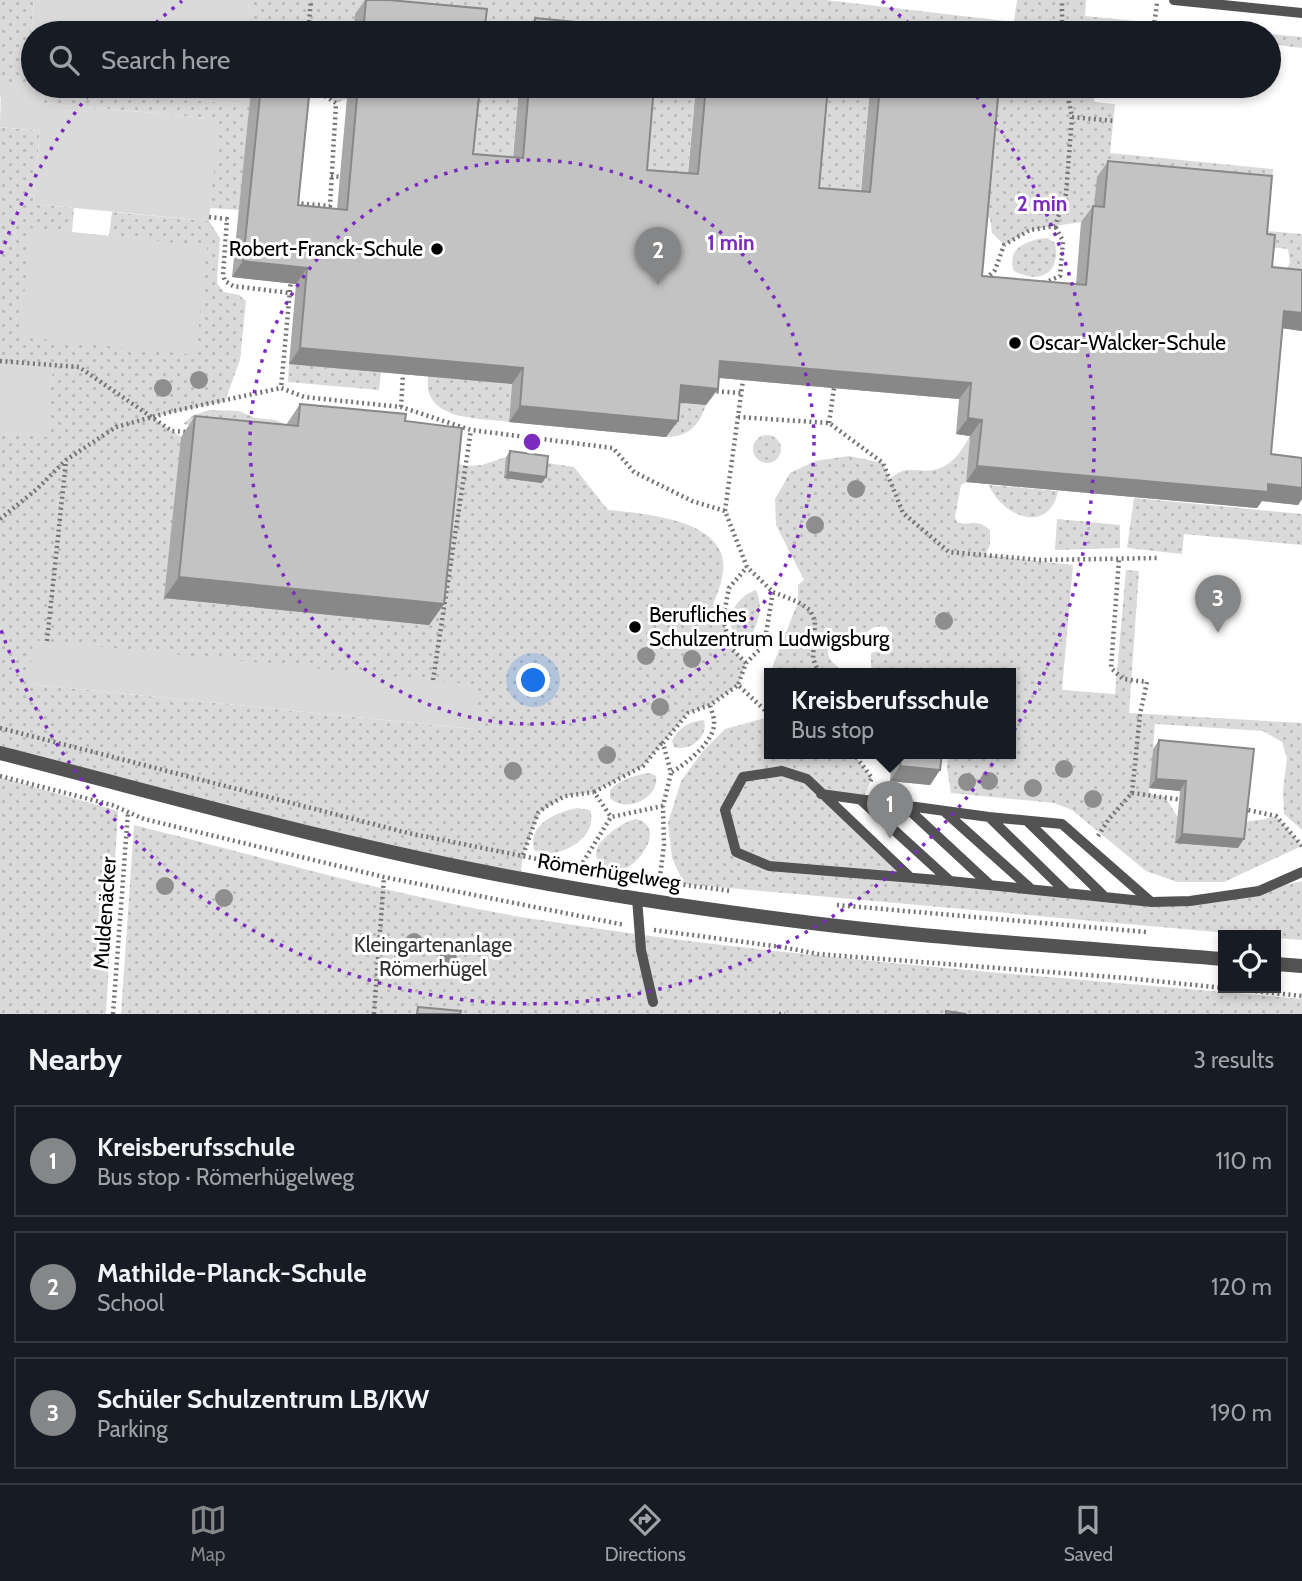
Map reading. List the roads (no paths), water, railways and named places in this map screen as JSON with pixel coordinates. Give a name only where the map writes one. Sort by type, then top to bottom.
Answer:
[{"type":"street","name":"Römerhügelweg","points":[[0,752],[395,853],[655,902],[882,930],[1218,959]]},
{"type":"street","points":[[1281,964],[1302,966]]},
{"type":"lane","points":[[1174,0],[1302,13]]},
{"type":"lane","points":[[910,877],[807,779],[782,771],[743,777],[725,810],[736,852],[769,866],[910,877],[1152,902],[1189,901],[1259,891],[1302,872]]},
{"type":"lane","points":[[821,794],[1062,824],[1152,902]]},
{"type":"lane","points":[[862,801],[950,881]]},
{"type":"lane","points":[[906,806],[990,885]]},
{"type":"lane","points":[[944,811],[1031,889]]},
{"type":"lane","points":[[989,817],[1066,892]]},
{"type":"lane","points":[[1027,821],[1105,896]]},
{"type":"lane","points":[[636,898],[641,950],[653,1002]]},
{"type":"place","name":"Robert-Franck-Schule","points":[[437,249]]},
{"type":"place","name":"Mathilde-Planck-Schule","points":[[658,285]]},
{"type":"place","name":"Oscar-Walcker-Schule","points":[[1015,343]]},
{"type":"place","name":"Berufliches Schulzentrum Ludwigsburg","points":[[635,627]]},
{"type":"place","name":"Schüler Schulzentrum LB/KW","points":[[1218,633]]},
{"type":"place","name":"Kreisberufsschule","points":[[890,839]]},
{"type":"park label","name":"Kleingartenanlage Römerhügel","points":[[433,957]]}]
